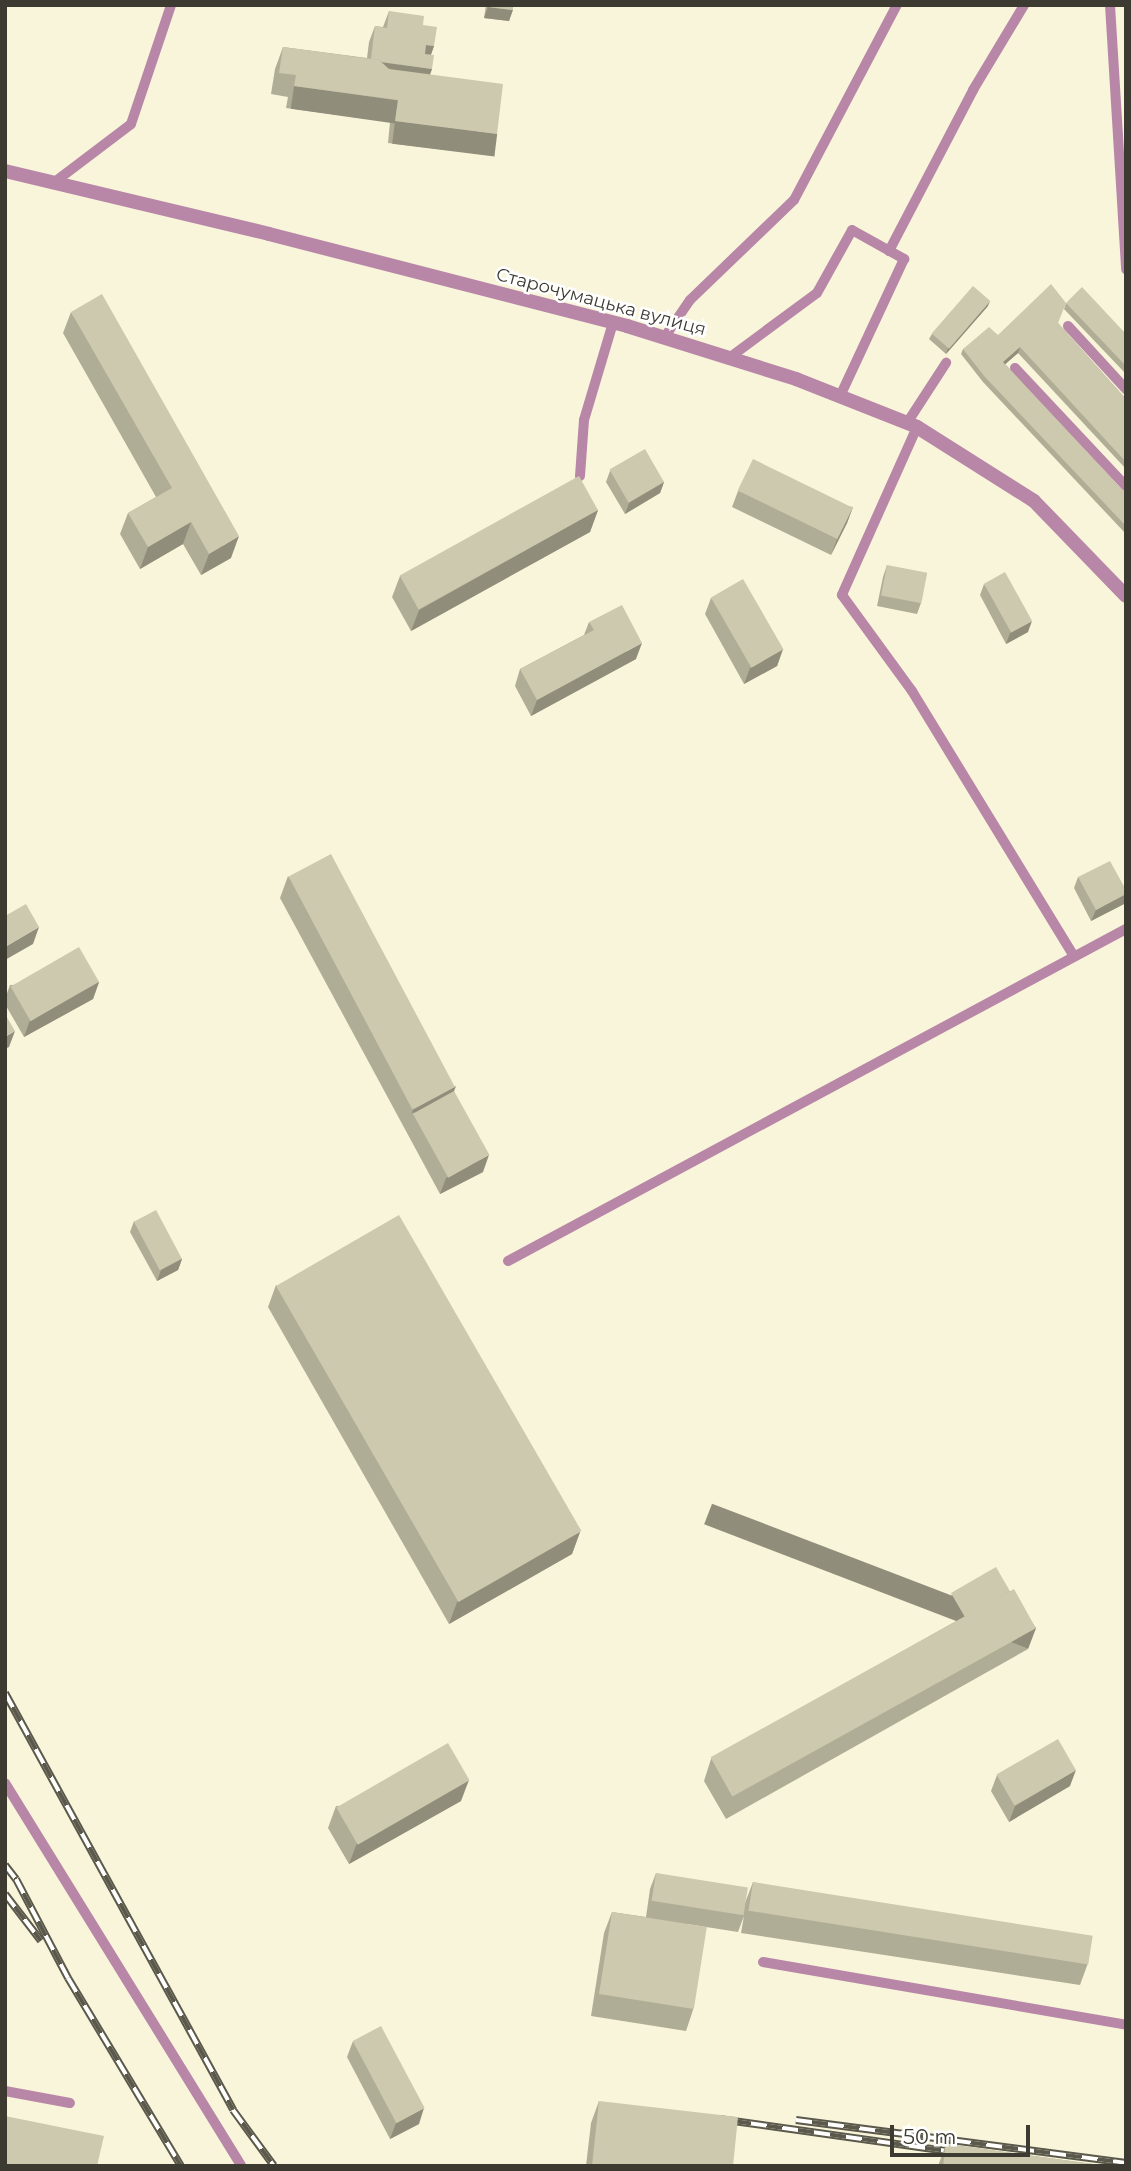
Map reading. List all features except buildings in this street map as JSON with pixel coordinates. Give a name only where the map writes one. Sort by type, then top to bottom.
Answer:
[{"type":"street","name":"Старочумацька вулиця","points":[[5,171],[269,234],[613,323],[729,358],[840,396],[912,425],[1034,501],[1126,596]]},
{"type":"lane","points":[[52,184],[131,124],[171,5]]},
{"type":"lane","points":[[664,338],[691,300],[794,201],[897,5]]},
{"type":"lane","points":[[889,251],[973,90],[1024,5]]},
{"type":"lane","points":[[1110,5],[1126,270]]},
{"type":"lane","points":[[729,358],[817,293],[852,230],[904,259],[840,396]]},
{"type":"lane","points":[[580,476],[584,420],[613,323]]},
{"type":"lane","points":[[1068,326],[1126,389]]},
{"type":"lane","points":[[946,363],[912,425],[842,595],[912,691],[1074,956]]},
{"type":"lane","points":[[1015,368],[1126,486]]},
{"type":"lane","points":[[508,1261],[1126,929]]},
{"type":"lane","points":[[5,1783],[241,2165]]},
{"type":"lane","points":[[763,1962],[1126,2025]]},
{"type":"lane","points":[[5,2091],[70,2103]]},
{"type":"railway","points":[[5,1693],[233,2110],[274,2166]]},
{"type":"railway","points":[[5,1865],[16,1879],[68,1978],[181,2166]]},
{"type":"railway","points":[[5,1894],[41,1941]]},
{"type":"railway","points":[[719,2119],[962,2153]]},
{"type":"railway","points":[[796,2120],[1126,2163]]}]
